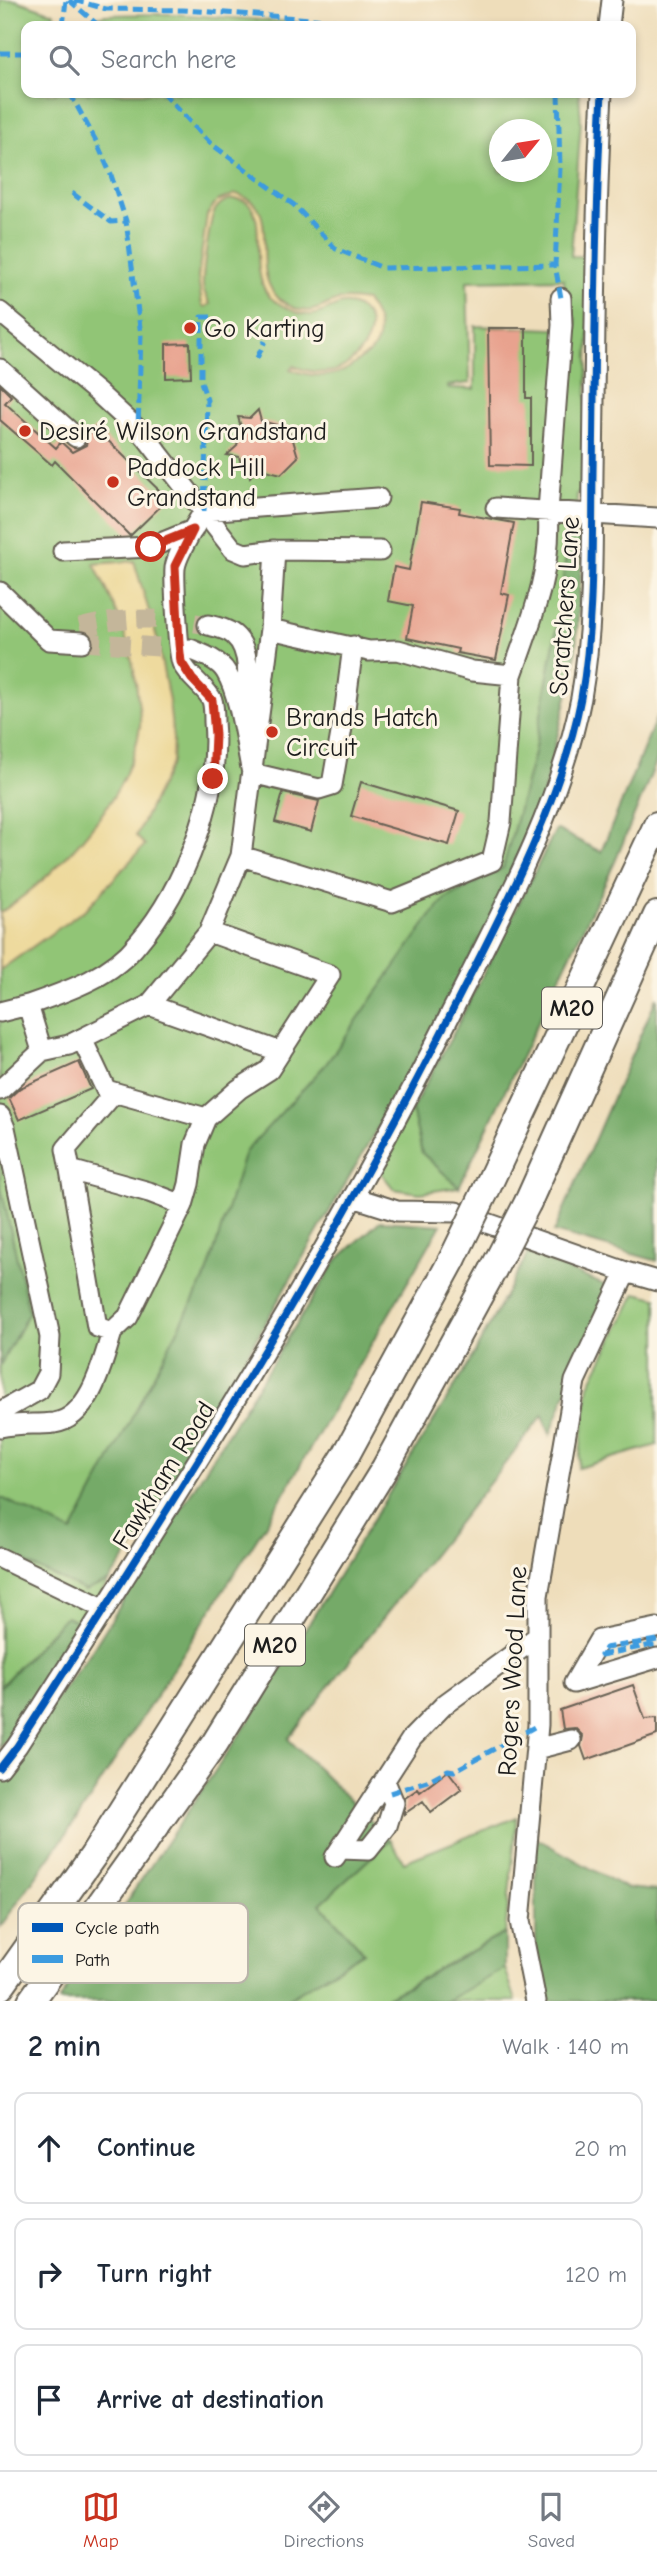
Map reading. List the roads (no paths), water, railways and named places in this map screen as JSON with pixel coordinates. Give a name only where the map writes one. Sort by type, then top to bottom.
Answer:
[{"type":"highway","name":"M20","points":[[60,1903],[93,1856],[346,1455],[453,1260],[657,825]]},
{"type":"highway","name":"M20","points":[[101,1903],[215,1743],[384,1468],[528,1202],[657,915]]},
{"type":"highway","name":"M20","points":[[0,1987],[18,1962]]},
{"type":"highway","name":"M20","points":[[31,2001],[44,1983]]},
{"type":"street","points":[[610,21],[612,0]]},
{"type":"street","name":"Scratchers Lane","points":[[353,1197],[489,938],[558,789],[580,698],[590,617],[597,185],[602,98]]},
{"type":"street","points":[[241,856],[392,902],[492,861],[500,822],[512,675],[540,598],[550,535],[548,511],[562,326],[561,298]]},
{"type":"street","points":[[0,312],[138,429],[157,449],[226,541],[239,552],[380,551]]},
{"type":"street","points":[[0,369],[76,437]]},
{"type":"street","points":[[204,511],[378,498]]},
{"type":"street","points":[[496,508],[657,517]]},
{"type":"street","points":[[0,1012],[73,989],[108,970],[138,944],[171,895],[193,847],[213,779],[215,735],[212,700],[192,679],[181,662],[175,566],[204,511]]},
{"type":"street","points":[[63,551],[151,547],[193,530]]},
{"type":"street","points":[[0,1090],[42,1051],[69,1045],[149,1005],[209,932],[241,856],[270,629],[275,550]]},
{"type":"street","points":[[0,578],[50,624],[81,635],[50,640],[0,592]]},
{"type":"street","points":[[208,625],[224,629],[236,636],[246,656],[247,688],[242,728]]},
{"type":"street","points":[[270,629],[353,646],[369,652],[398,650],[472,671],[512,675]]},
{"type":"street","points":[[252,773],[318,789],[332,785],[353,646]]},
{"type":"street","points":[[190,649],[208,656],[226,670],[252,773]]},
{"type":"street","points":[[0,1427],[56,1423],[74,1415],[98,1379],[112,1332],[128,1317],[183,1205],[190,1184],[195,1144],[206,1118],[239,1089],[269,1070],[330,975],[209,932]]},
{"type":"street","points":[[28,1005],[42,1051]]},
{"type":"street","points":[[149,1005],[281,1052]]},
{"type":"street","points":[[82,1039],[106,1090],[206,1118]]},
{"type":"street","points":[[112,1332],[97,1327],[66,1149],[114,1093]]},
{"type":"street","points":[[0,1116],[5,1128],[50,1337],[48,1373],[39,1390],[0,1412]]},
{"type":"street","points":[[70,1170],[149,1192],[183,1205]]},
{"type":"street","points":[[353,1197],[397,1212],[456,1212],[657,1281]]},
{"type":"street","name":"Fawkham Road","points":[[0,1768],[105,1609],[257,1362],[353,1197]]},
{"type":"street","name":"Rogers Wood Lane","points":[[536,2001],[520,1921],[538,1725],[538,1596],[575,1381],[626,1272]]},
{"type":"street","points":[[0,1558],[105,1609]]},
{"type":"street","points":[[657,1628],[599,1640],[574,1683],[657,1658]]},
{"type":"street","points":[[385,1781],[394,1803],[387,1826],[368,1850],[338,1853],[412,1738],[445,1704],[537,1637]]},
{"type":"street","points":[[506,1659],[537,1680]]},
{"type":"street","points":[[536,1749],[571,1740]]},
{"type":"tunnel","points":[[80,628],[113,621],[144,619],[208,625]]},
{"type":"tunnel","points":[[82,642],[190,649]]},
{"type":"place","name":"Go Karting","points":[[190,328]]},
{"type":"place","name":"Desiré Wilson Grandstand","points":[[25,431]]},
{"type":"place","name":"Paddock Hill Grandstand","points":[[113,482]]},
{"type":"place","name":"Brands Hatch Circuit","points":[[272,732]]}]
